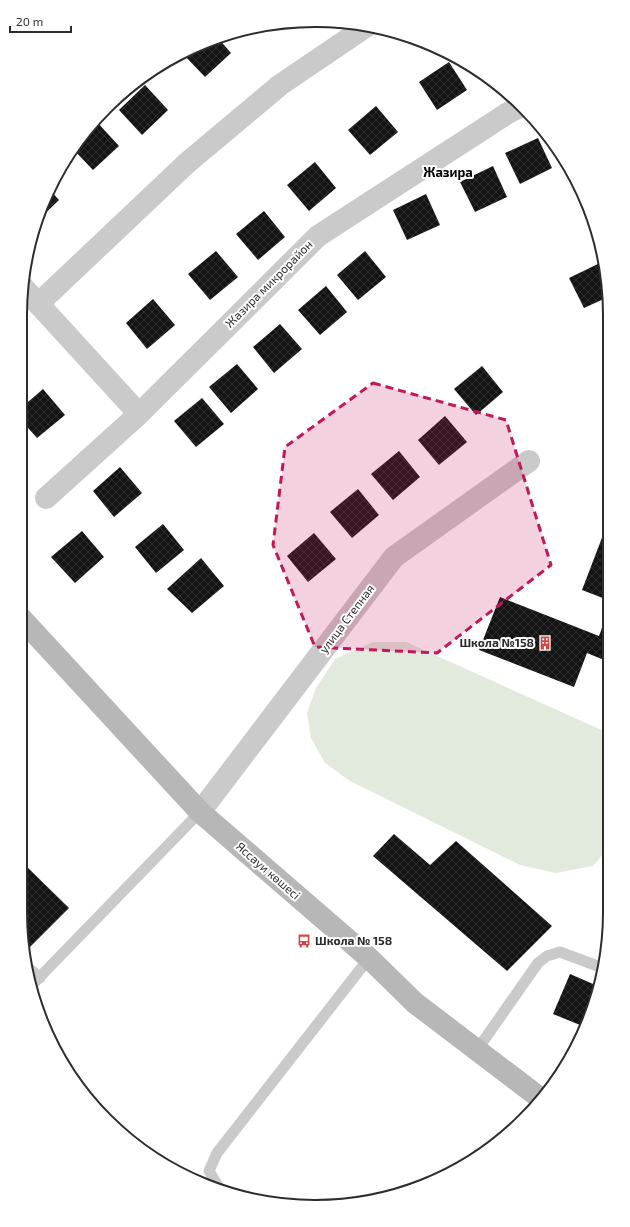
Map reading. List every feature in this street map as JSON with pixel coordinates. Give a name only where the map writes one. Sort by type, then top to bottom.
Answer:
[{"type":"main road","name":"Яссауи көшесі","points":[[27,625],[200,812],[369,958],[415,1003],[537,1096]]},
{"type":"street","points":[[38,304],[187,163],[280,86],[360,31]]},
{"type":"street","name":"Жазира микрорайон","points":[[46,498],[139,414],[318,236],[516,109]]},
{"type":"street","points":[[28,293],[139,414]]},
{"type":"street","name":"улица Степная","points":[[200,812],[394,558],[529,461]]},
{"type":"lane","points":[[36,981],[200,812]]},
{"type":"lane","points":[[477,1050],[538,963],[547,956],[560,952],[597,966]]},
{"type":"lane","points":[[217,1183],[209,1171],[217,1153],[369,958]]},
{"type":"highlighted area","points":[[373,383],[506,420],[551,565],[437,653],[315,647],[273,545],[285,447]]},
{"type":"shaded area","points":[[373,642],[406,642],[603,731],[603,854],[593,866],[556,873],[520,865],[350,781],[325,763],[311,738],[307,713],[316,688],[335,659]]},
{"type":"building","points":[[222,42],[231,53],[205,77],[187,58]]},
{"type":"building","points":[[449,62],[467,90],[437,110],[419,82]]},
{"type":"building","points":[[145,85],[168,110],[142,135],[119,110]]},
{"type":"building","points":[[376,106],[398,132],[370,155],[348,130]]},
{"type":"building","points":[[99,124],[119,146],[93,170],[77,153]]},
{"type":"building","points":[[538,138],[552,168],[520,184],[505,153]]},
{"type":"building","points":[[315,162],[336,188],[309,211],[287,185]]},
{"type":"building","points":[[493,166],[507,197],[475,212],[460,182]]},
{"type":"building","points":[[54,194],[59,200],[46,213]]},
{"type":"building","points":[[426,194],[440,225],[407,240],[393,210]]},
{"type":"building","points":[[264,211],[285,237],[258,260],[236,234]]},
{"type":"building","points":[[216,251],[238,277],[210,300],[188,274]]},
{"type":"building","points":[[365,251],[386,277],[358,300],[337,275]]},
{"type":"building","points":[[598,264],[601,277],[602,300],[584,308],[569,278]]},
{"type":"building","points":[[326,286],[347,312],[320,335],[298,310]]},
{"type":"building","points":[[153,299],[175,325],[147,349],[126,323]]},
{"type":"building","points":[[280,324],[302,349],[274,373],[253,347]]},
{"type":"building","points":[[237,364],[258,389],[231,413],[209,387]]},
{"type":"building","points":[[482,366],[503,392],[476,415],[454,389]]},
{"type":"building","points":[[43,389],[65,415],[37,438],[27,427],[27,403]]},
{"type":"building","points":[[202,398],[224,424],[196,447],[174,421]]},
{"type":"building","points":[[445,416],[467,442],[439,465],[418,440]]},
{"type":"building","points":[[399,451],[420,477],[393,500],[371,474]]},
{"type":"building","points":[[120,467],[142,493],[114,517],[93,491]]},
{"type":"building","points":[[358,489],[379,515],[352,538],[330,512]]},
{"type":"building","points":[[163,524],[184,550],[156,573],[135,547]]},
{"type":"building","points":[[82,531],[104,557],[75,583],[51,557]]},
{"type":"building","points":[[314,533],[336,559],[308,582],[287,556]]},
{"type":"building","points":[[603,535],[603,598],[582,590]]},
{"type":"building","points":[[201,558],[224,586],[192,613],[167,589]]},
{"type":"building","name":"Школа №158","points":[[500,597],[599,636],[603,625],[603,660],[587,653],[574,687],[479,650]]},
{"type":"building","points":[[394,834],[430,865],[456,841],[552,926],[507,971],[373,856]]},
{"type":"building","points":[[27,867],[69,908],[29,948],[27,912]]},
{"type":"building","points":[[570,974],[594,984],[588,1005],[580,1025],[553,1014]]},
{"type":"place","name":"Школа №158","points":[[545,643]]},
{"type":"place","name":"Школа № 158","points":[[304,941]]},
{"type":"district","name":"Жазира","points":[[448,172]]}]
